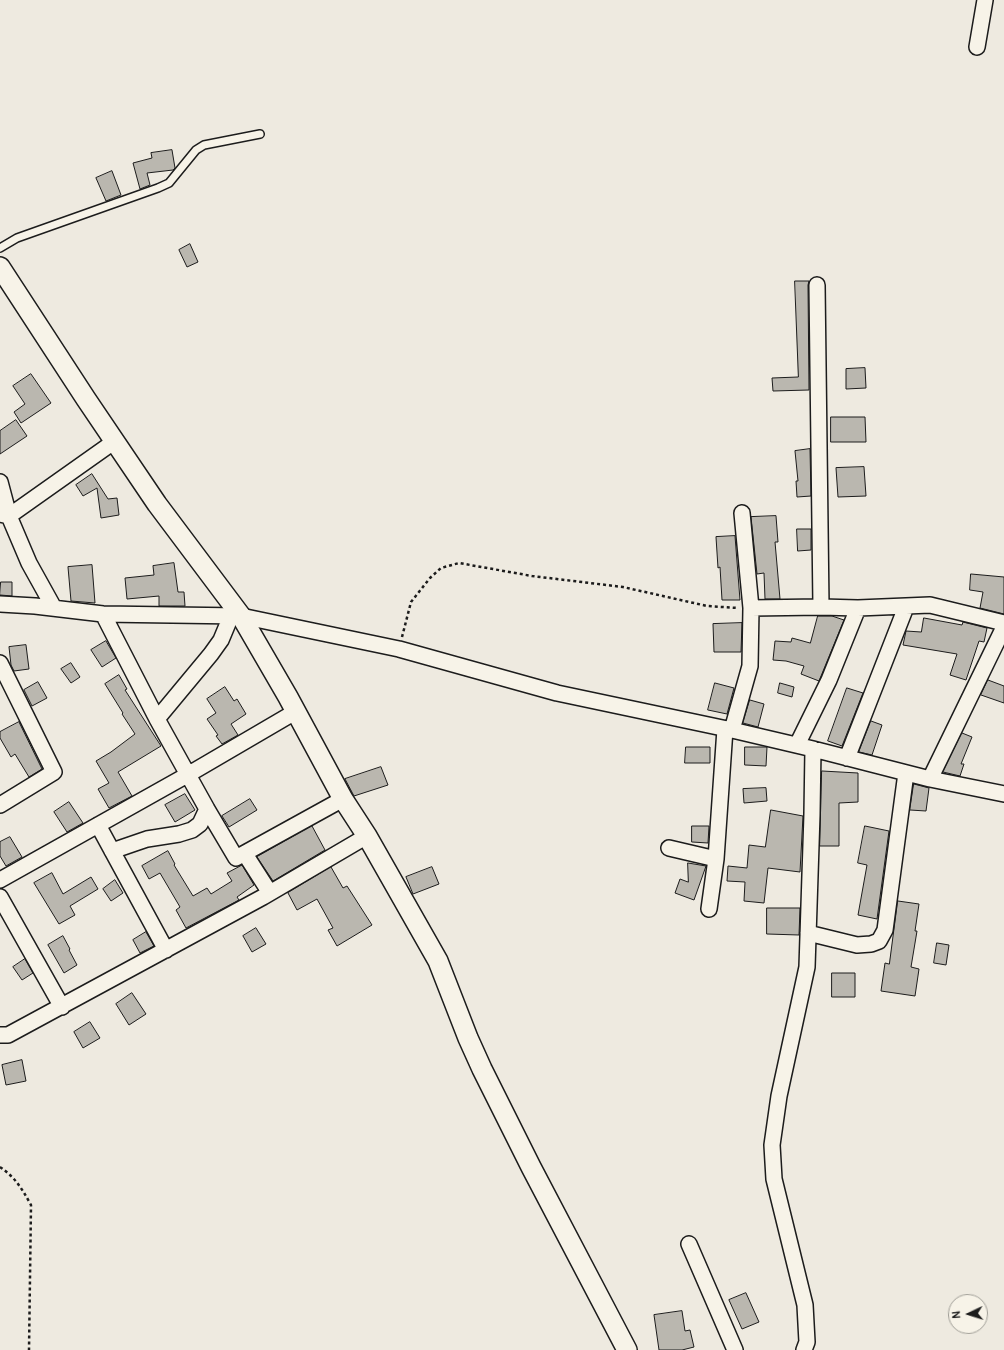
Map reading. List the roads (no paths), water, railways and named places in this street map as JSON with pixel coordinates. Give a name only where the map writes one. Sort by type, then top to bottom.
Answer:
[{"type":"street","points":[[978,47],[985,0]]},
{"type":"street","points":[[0,267],[157,504],[236,616],[288,697],[343,799],[367,836],[438,961],[468,1038],[482,1069],[627,1350]]},
{"type":"street","points":[[817,285],[821,607]]},
{"type":"street","points":[[5,515],[115,441]]},
{"type":"street","points":[[0,482],[5,515],[54,608]]},
{"type":"street","points":[[709,909],[716,859],[729,729],[750,666],[751,608],[742,513]]},
{"type":"street","points":[[0,604],[104,614],[236,616],[399,649],[557,693],[729,729],[930,779],[1004,794]]},
{"type":"street","points":[[751,608],[858,608],[930,605],[1004,623]]},
{"type":"street","points":[[847,758],[906,607]]},
{"type":"street","points":[[798,745],[829,680],[858,608]]},
{"type":"street","points":[[104,614],[157,719],[236,858],[343,799]]},
{"type":"street","points":[[157,719],[211,654],[236,616]]},
{"type":"street","points":[[930,779],[1004,627]]},
{"type":"street","points":[[0,664],[54,772],[0,805]]},
{"type":"street","points":[[1,877],[189,774],[295,712]]},
{"type":"street","points":[[804,1350],[807,1342],[805,1305],[774,1179],[772,1145],[778,1096],[807,967],[813,749]]},
{"type":"street","points":[[808,933],[857,945],[871,944],[879,941],[885,930],[906,773]]},
{"type":"street","points":[[112,851],[147,839],[179,834],[192,830],[200,824],[207,809]]},
{"type":"street","points":[[98,825],[166,950]]},
{"type":"street","points":[[0,1035],[8,1035],[62,1007],[270,893],[367,836]]},
{"type":"street","points":[[668,848],[716,859]]},
{"type":"street","points":[[245,854],[270,893]]},
{"type":"street","points":[[0,897],[62,1007]]},
{"type":"street","points":[[689,1244],[735,1350]]},
{"type":"lane","points":[[0,248],[16,238],[169,183],[196,150],[204,145],[260,134]]}]
